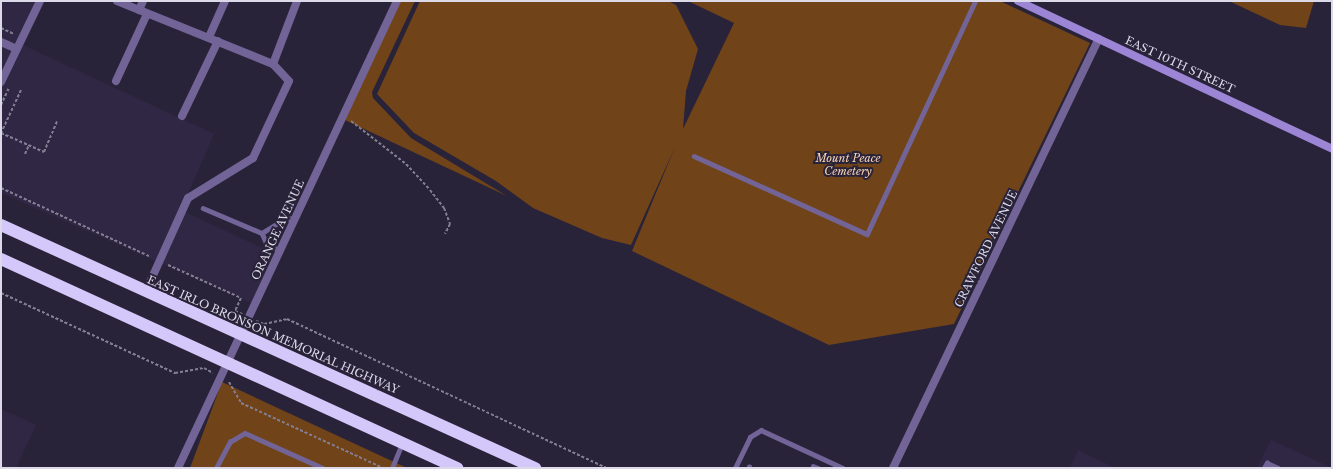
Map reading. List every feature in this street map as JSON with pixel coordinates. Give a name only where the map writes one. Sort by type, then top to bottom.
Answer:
[{"type":"highway","name":"EAST IRLO BRONSON MEMORIAL HIGHWAY","points":[[1,225],[534,468]]},
{"type":"highway","points":[[1,259],[457,468]]},
{"type":"street","points":[[1,82],[40,1]]},
{"type":"street","points":[[117,1],[273,64],[289,81],[253,158],[188,198],[146,291]]},
{"type":"street","points":[[139,10],[143,1]]},
{"type":"street","points":[[209,37],[225,1]]},
{"type":"street","points":[[273,64],[297,1]]},
{"type":"street","name":"ORANGE AVENUE","points":[[181,467],[226,363],[397,1]]},
{"type":"street","name":"EAST 10TH STREET","points":[[1018,1],[1332,149]]},
{"type":"street","points":[[116,81],[147,14]]},
{"type":"street","name":"CRAWFORD AVENUE","points":[[893,468],[1099,39]]},
{"type":"street","points":[[182,116],[218,41]]},
{"type":"street","points":[[1,42],[17,49]]},
{"type":"lane","points":[[694,156],[867,234],[975,1]]},
{"type":"lane","points":[[203,208],[262,233],[267,244],[280,250]]},
{"type":"lane","points":[[262,233],[284,219],[295,218]]},
{"type":"lane","points":[[735,468],[750,436],[761,430],[843,468]]},
{"type":"lane","points":[[216,468],[230,442],[245,433],[323,468]]},
{"type":"lane","points":[[392,468],[402,443]]},
{"type":"lane","points":[[1264,468],[1267,463],[1278,468]]},
{"type":"lane","points":[[813,466],[818,468]]},
{"type":"path","points":[[1,28],[14,34],[17,28]]},
{"type":"path","points":[[21,90],[1,132],[44,152],[57,121]]},
{"type":"path","points":[[344,116],[406,164],[430,190],[444,208],[450,224],[445,234]]},
{"type":"path","points":[[25,154],[29,145]]},
{"type":"path","points":[[1,188],[241,298],[235,311],[264,324],[287,319],[607,468]]},
{"type":"path","points":[[1,293],[175,373],[204,368],[230,383],[241,403],[383,468]]},
{"type":"shaded area","points":[[1,1],[43,1],[23,45],[214,134],[181,210],[281,257],[258,306],[1,193]]},
{"type":"shaded area","points":[[1,409],[36,425],[16,468],[1,468]]},
{"type":"shaded area","points":[[1271,440],[1332,468],[1257,468]]},
{"type":"shaded area","points":[[1078,450],[1115,468],[1070,468]]},
{"type":"green space","points":[[400,1],[415,1],[372,92],[373,98],[411,138],[507,196],[345,120]]},
{"type":"green space","name":"Mount Peace Cemetery","points":[[420,1],[668,1],[676,5],[698,49],[686,91],[683,129],[734,23],[688,1],[1000,1],[1090,43],[954,324],[829,345],[632,251],[675,147],[631,245],[602,238],[533,208],[496,181],[414,133],[377,94]]},
{"type":"green space","points":[[1229,1],[1314,1],[1306,28],[1280,25]]},
{"type":"green space","points":[[222,382],[407,468],[190,468]]}]
